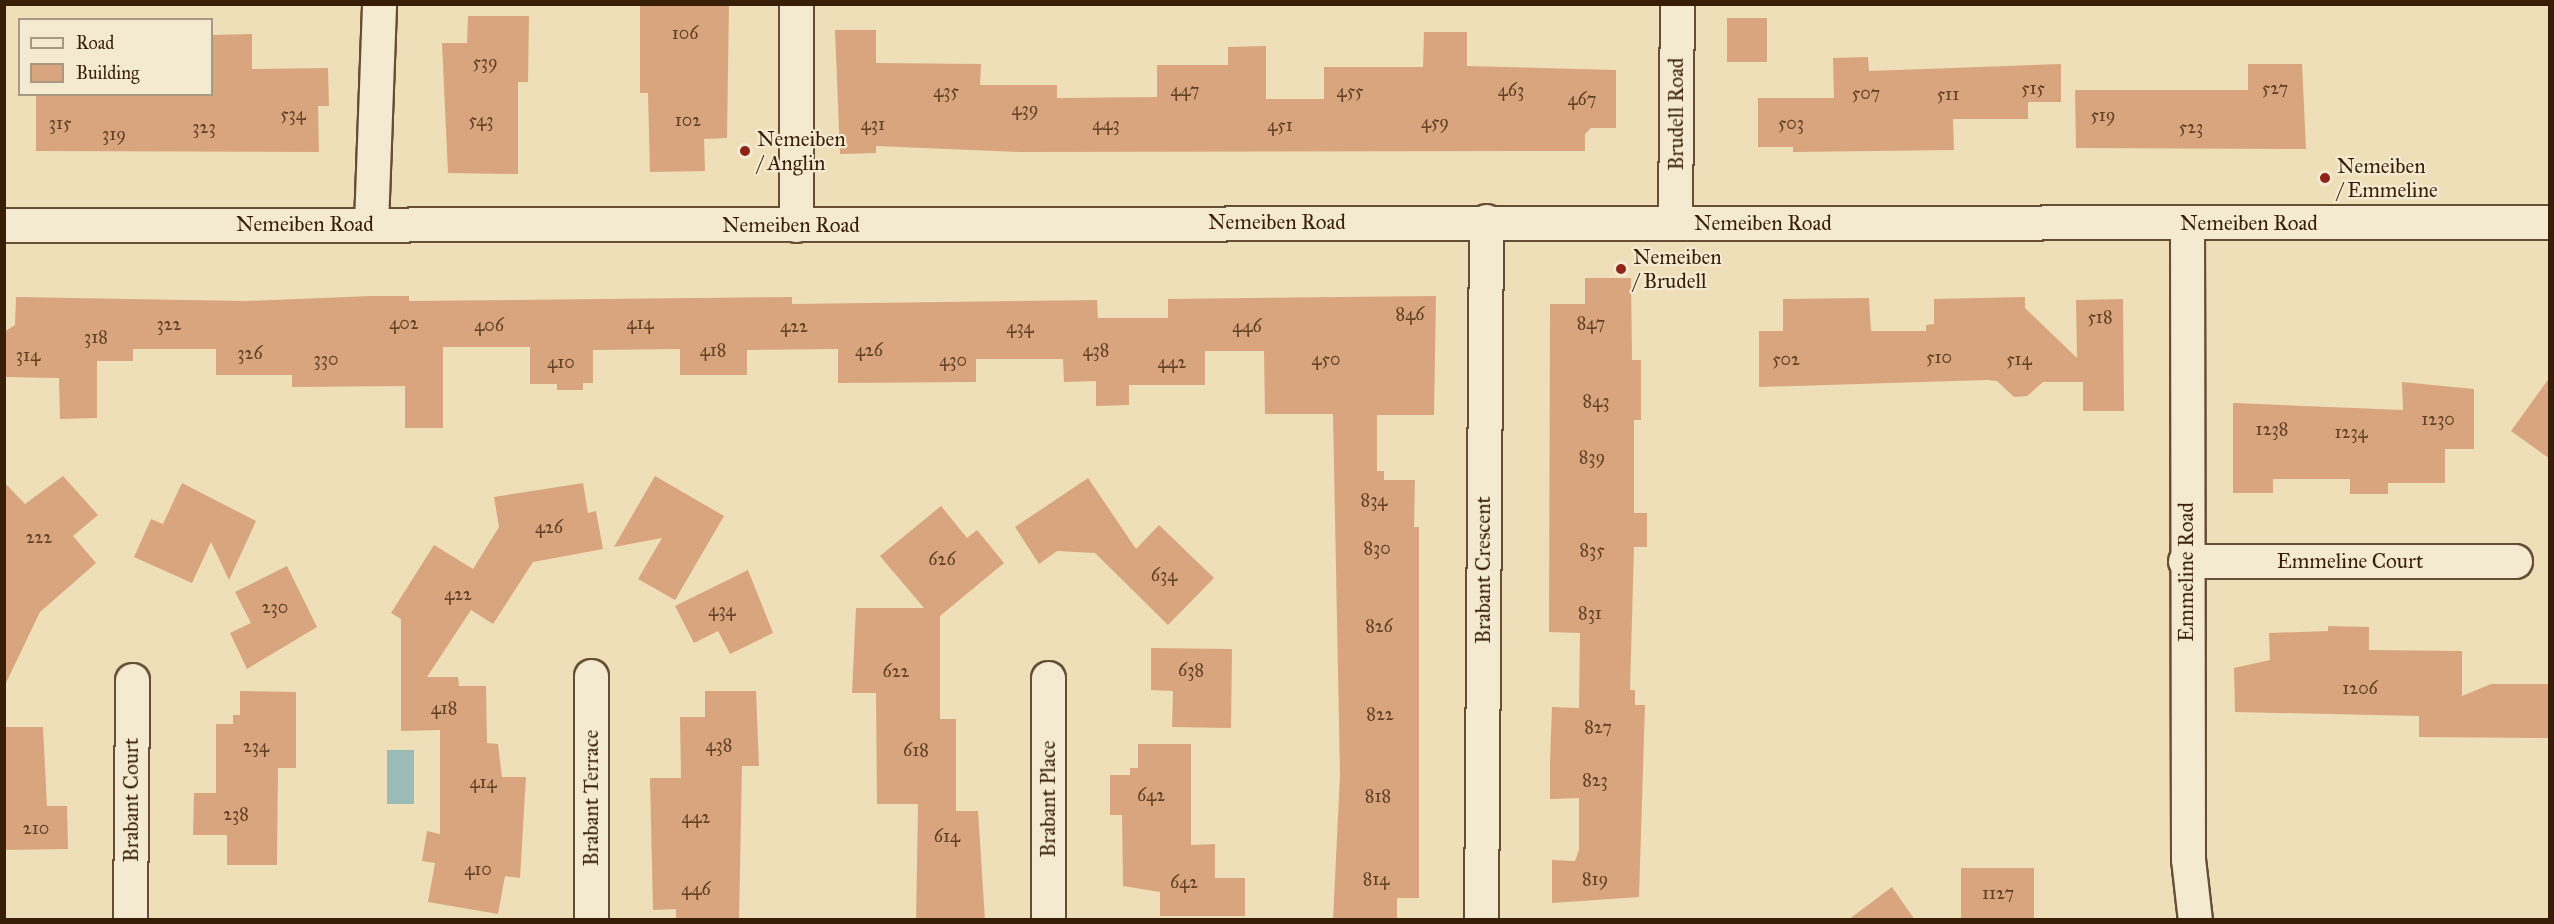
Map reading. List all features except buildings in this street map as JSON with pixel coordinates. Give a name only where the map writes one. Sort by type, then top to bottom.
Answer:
[{"type":"street","points":[[371,224],[379,4]]},
{"type":"street","points":[[796,4],[796,225]]},
{"type":"street","name":"Brudell Road","points":[[1675,223],[1677,4]]},
{"type":"street","name":"Nemeiben Road","points":[[4,225],[796,225],[1485,221],[1675,223],[2550,222]]},
{"type":"street","name":"Brabant Crescent","points":[[1481,920],[1485,221]]},
{"type":"street","name":"Emmeline Road","points":[[2187,223],[2185,561],[2188,859],[2196,920]]},
{"type":"street","name":"Emmeline Court","points":[[2185,561],[2515,561]]},
{"type":"street","name":"Brabant Terrace","points":[[591,676],[591,920]]},
{"type":"street","name":"Brabant Place","points":[[1047,920],[1048,678]]},
{"type":"street","name":"Brabant Court","points":[[130,920],[132,680]]},
{"type":"water","points":[[387,750],[414,750],[414,804],[387,804]]},
{"type":"place","name":"Nemeiben / Anglin","points":[[745,151]]},
{"type":"place","name":"Nemeiben / Emmeline","points":[[2325,178]]},
{"type":"place","name":"Nemeiben / Brudell","points":[[1621,269]]}]
